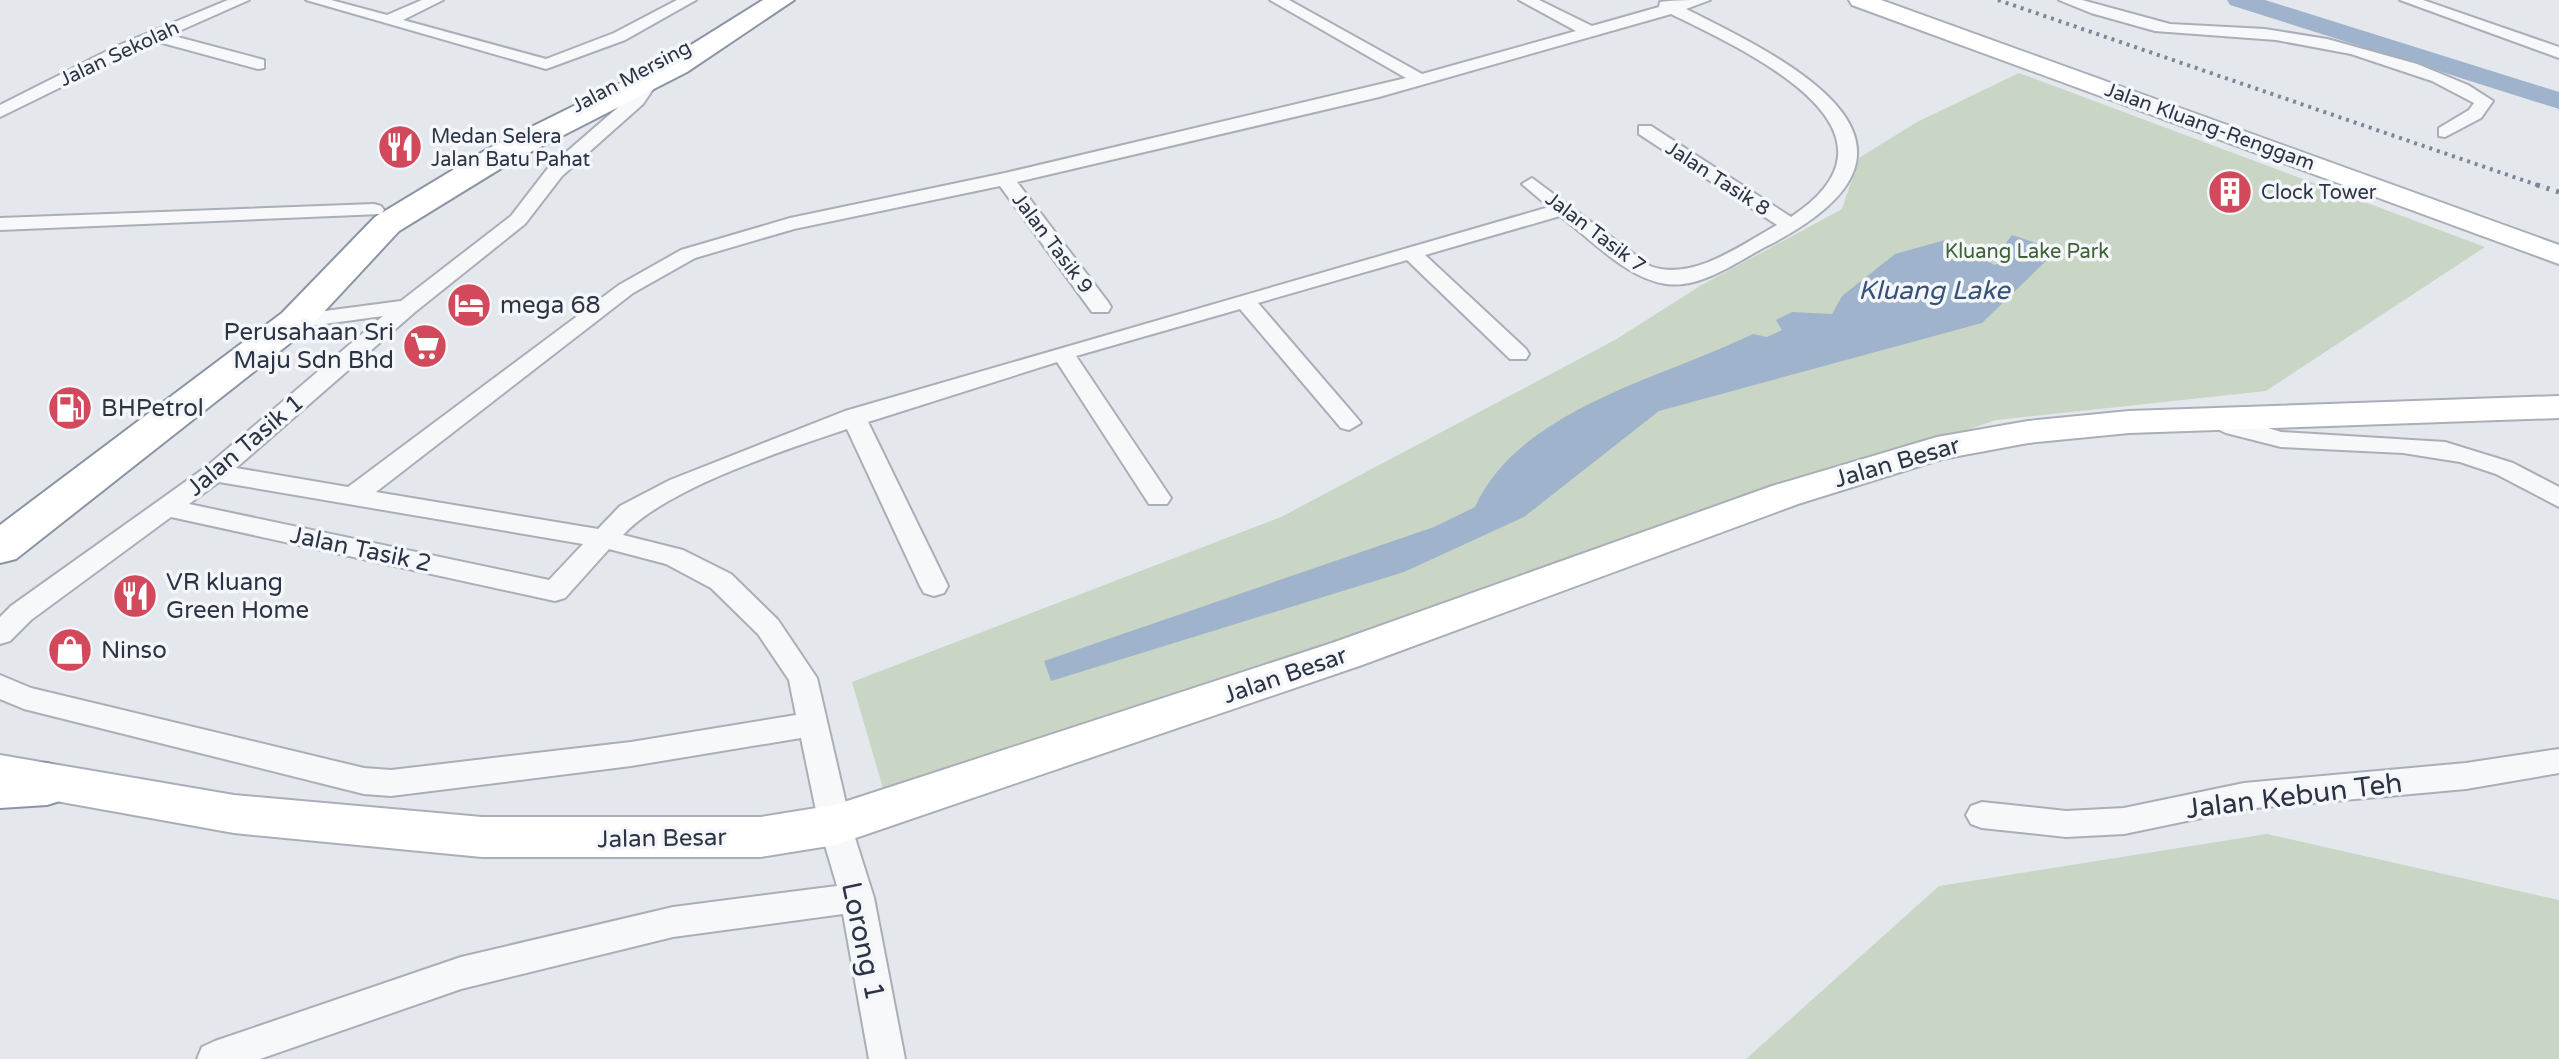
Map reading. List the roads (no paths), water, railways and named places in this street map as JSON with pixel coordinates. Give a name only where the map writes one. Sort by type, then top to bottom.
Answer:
[{"type":"highway","name":"Jalan Mersing","points":[[3,529],[173,392],[374,210],[449,168],[653,66],[764,0]]},
{"type":"highway","points":[[3,529],[295,321],[387,224],[502,154],[652,79],[781,0]]},
{"type":"main road","name":"Jalan Kluang-Renggam","points":[[1860,0],[2559,255]]},
{"type":"main road","name":"Jalan Kluang-Renggam","points":[[1885,0],[2559,243]]},
{"type":"main road","name":"Jalan Besar","points":[[16,781],[234,814],[498,838],[761,837],[835,825],[1347,654],[1852,473],[1937,448],[2062,427],[2210,417],[2559,407]]},
{"type":"street","name":"Jalan Sekolah","points":[[0,112],[154,36],[241,0]]},
{"type":"street","points":[[314,0],[546,64],[578,56],[633,32],[688,0]]},
{"type":"street","points":[[389,20],[435,0]]},
{"type":"street","points":[[1278,0],[1417,77]]},
{"type":"street","points":[[1527,0],[1586,29]]},
{"type":"street","points":[[352,497],[652,271],[688,254],[762,231],[1005,179],[1191,133],[1224,129],[1586,29],[1666,3],[1702,0]]},
{"type":"street","points":[[2067,0],[2146,25],[2185,31],[2278,35],[2314,43],[2461,87],[2484,101],[2475,114],[2445,132]]},
{"type":"street","points":[[2408,0],[2559,53]]},
{"type":"street","points":[[1666,3],[1785,71],[1807,87],[1839,120],[1847,158],[1836,191],[1791,226]]},
{"type":"street","points":[[154,36],[258,64]]},
{"type":"street","name":"Jalan Tasik 1","points":[[0,634],[21,613],[215,473],[407,307],[518,220],[577,149],[637,100],[652,79]]},
{"type":"street","name":"Jalan Tasik 8","points":[[1645,130],[1791,226]]},
{"type":"street","name":"Jalan Tasik 9","points":[[1005,179],[1100,307]]},
{"type":"street","name":"Jalan Tasik 7","points":[[1532,184],[1643,270],[1662,278],[1681,278],[1791,226]]},
{"type":"street","points":[[605,539],[629,512],[679,486],[853,416],[1562,209]]},
{"type":"street","points":[[0,224],[374,210]]},
{"type":"street","points":[[0,239],[24,223]]},
{"type":"street","points":[[1411,253],[1518,354]]},
{"type":"street","points":[[1245,301],[1349,423]]},
{"type":"street","points":[[295,321],[407,307]]},
{"type":"street","points":[[1063,354],[1158,498]]},
{"type":"street","points":[[853,416],[934,586]]},
{"type":"street","points":[[2210,417],[2236,430],[2271,440],[2405,445],[2470,456],[2508,469],[2559,499]]},
{"type":"street","name":"Lorong 1","points":[[215,473],[605,539],[674,557],[721,581],[749,606],[789,654],[803,678],[835,825],[857,898],[887,1059]]},
{"type":"street","name":"Jalan Tasik 2","points":[[168,508],[555,591],[605,539]]},
{"type":"street","points":[[0,686],[24,698],[364,781],[391,783],[631,754],[813,724]]},
{"type":"street","name":"Jalan Kebun Teh","points":[[1982,815],[2066,824],[2124,821],[2244,796],[2466,776],[2559,761]]},
{"type":"street","points":[[215,1059],[307,1024],[461,973],[673,922],[857,898]]},
{"type":"water","name":"Kluang Lake","points":[[2012,235],[2054,249],[2046,261],[1982,323],[1659,411],[1524,517],[1404,572],[1051,681],[1044,661],[1434,527],[1475,507],[1496,473],[1524,445],[1559,421],[1637,382],[1753,334],[1767,337],[1782,330],[1776,320],[1792,312],[1832,314],[1842,296],[1895,254],[1945,240],[1995,265],[2005,259],[1999,252]]},
{"type":"waterway","points":[[2239,0],[2559,101]]},
{"type":"railway","points":[[1998,0],[2539,186]]},
{"type":"railway","points":[[2539,186],[2559,192]]},
{"type":"place","name":"Medan Selera Jalan Batu Pahat","points":[[400,147]]},
{"type":"place","name":"Clock Tower","points":[[2230,192]]},
{"type":"place","name":"mega 68","points":[[469,305]]},
{"type":"place","name":"Perusahaan Sri Maju Sdn Bhd","points":[[425,346]]},
{"type":"place","name":"BHPetrol","points":[[70,408]]},
{"type":"place","name":"VR kluang Green Home","points":[[135,596]]},
{"type":"place","name":"Ninso","points":[[70,650]]},
{"type":"park label","name":"Kluang Lake Park","points":[[2027,251]]}]
